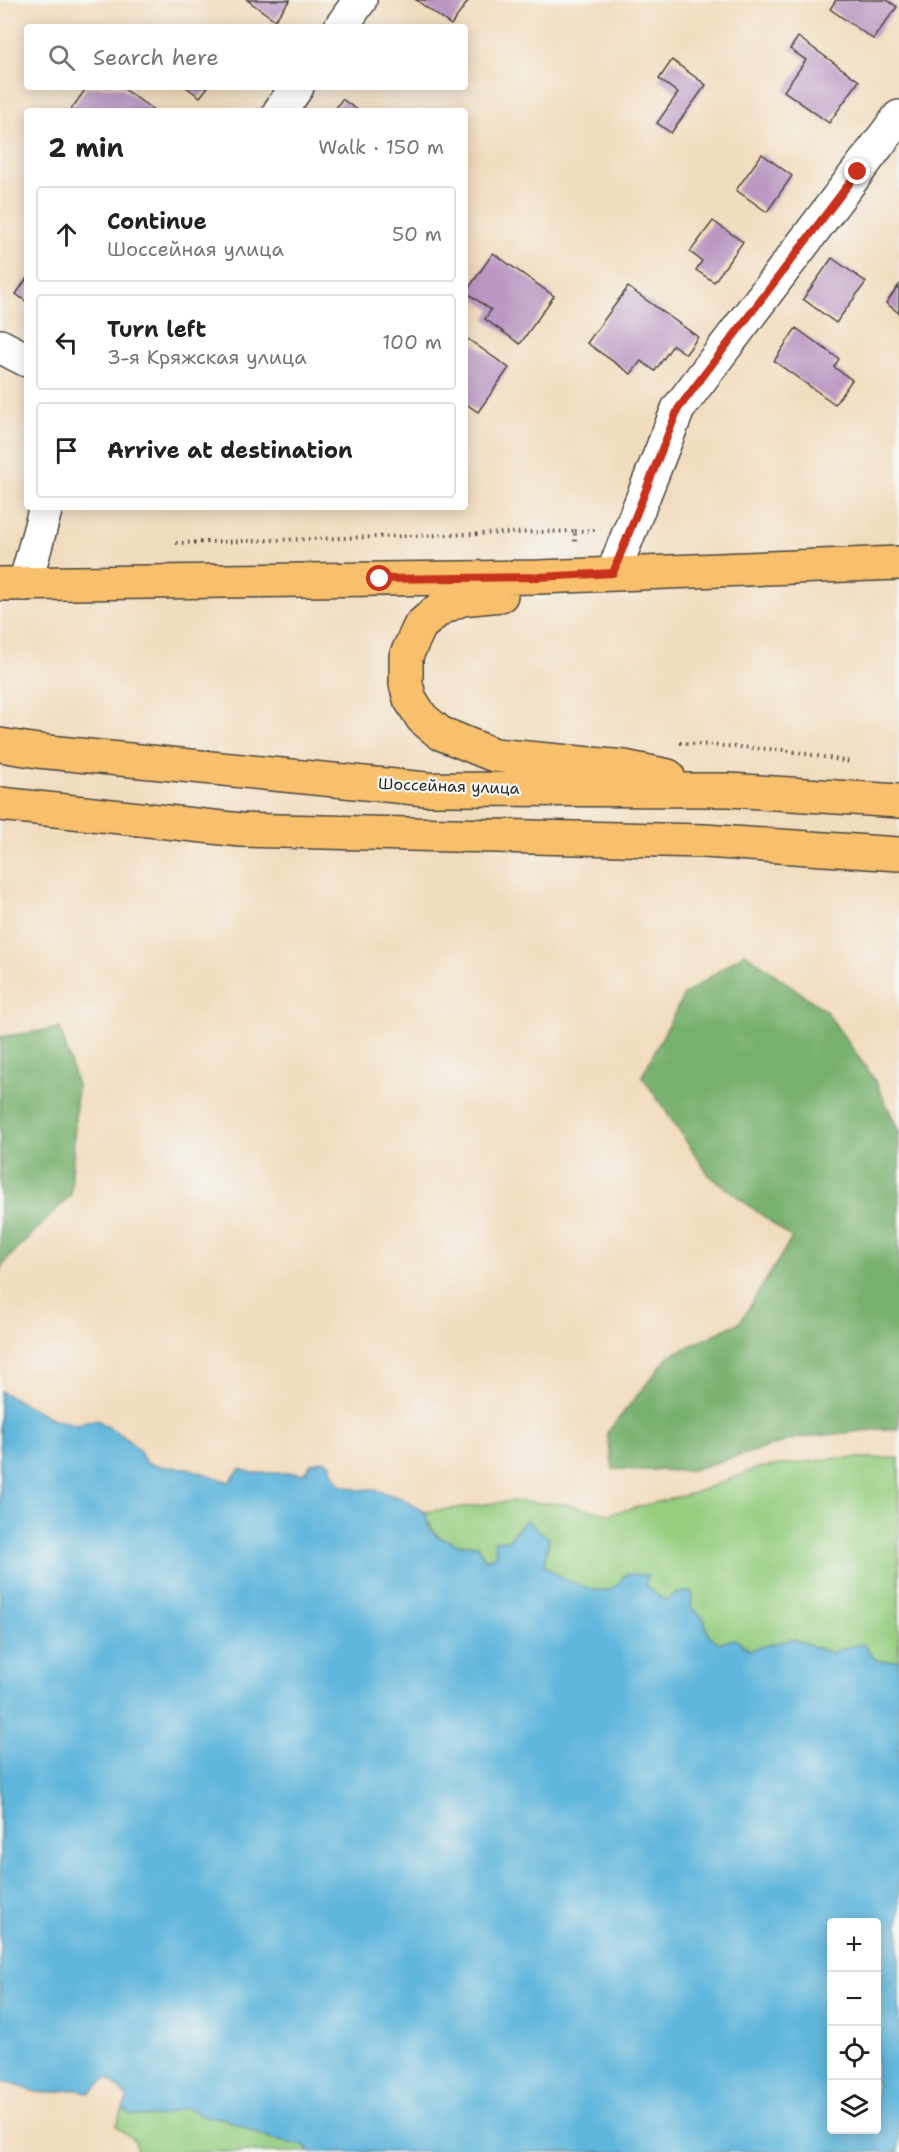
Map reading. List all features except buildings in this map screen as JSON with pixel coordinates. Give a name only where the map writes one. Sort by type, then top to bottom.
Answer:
[{"type":"main road","points":[[13,584],[539,577],[899,563]]},
{"type":"main road","points":[[539,577],[518,593],[461,599],[438,610],[420,626],[406,656],[406,684],[410,699],[422,718],[440,733],[494,755],[624,766],[729,790]]},
{"type":"main road","name":"Шоссейная улица","points":[[0,746],[426,789],[729,790],[899,801]]},
{"type":"main road","points":[[0,804],[241,830],[704,841],[899,854]]},
{"type":"street","points":[[342,24],[360,0]]},
{"type":"street","points":[[282,108],[295,90]]},
{"type":"street","points":[[613,573],[678,409],[899,117]]},
{"type":"street","points":[[0,346],[24,358]]},
{"type":"street","points":[[13,584],[45,510]]},
{"type":"path","points":[[176,543],[575,531],[576,575]]},
{"type":"path","points":[[676,743],[784,750],[853,762]]},
{"type":"green space","points":[[745,953],[826,1011],[876,1082],[899,1132],[899,1429],[798,1438],[688,1471],[613,1469],[607,1433],[669,1356],[740,1322],[792,1238],[709,1175],[642,1076],[684,995]]},
{"type":"green space","points":[[60,1028],[77,1085],[71,1195],[0,1269],[0,1037]]},
{"type":"green space","points":[[838,1458],[899,1458],[899,1660],[879,1662],[843,1648],[831,1653],[793,1639],[749,1650],[719,1643],[709,1636],[704,1619],[691,1607],[692,1592],[677,1593],[667,1601],[626,1574],[613,1588],[597,1590],[587,1588],[558,1575],[544,1565],[549,1538],[519,1526],[496,1555],[485,1560],[478,1545],[450,1543],[438,1536],[425,1512],[510,1501],[564,1504],[609,1514],[694,1493],[758,1468]]},
{"type":"green space","points":[[182,2108],[195,2111],[201,2116],[223,2118],[270,2139],[304,2146],[310,2152],[137,2152],[135,2141],[116,2125],[123,2109],[145,2116]]},
{"type":"water","points":[[0,1391],[51,1418],[78,1425],[86,1421],[97,1420],[122,1435],[138,1449],[146,1463],[188,1468],[229,1482],[240,1469],[253,1473],[305,1473],[311,1464],[323,1460],[331,1464],[333,1473],[341,1485],[359,1490],[372,1489],[401,1498],[425,1512],[430,1529],[438,1537],[461,1545],[478,1545],[485,1560],[496,1555],[494,1541],[508,1540],[526,1520],[549,1538],[544,1565],[558,1575],[587,1588],[606,1590],[615,1587],[626,1574],[648,1575],[645,1585],[667,1601],[677,1593],[692,1592],[691,1607],[704,1619],[709,1636],[719,1643],[735,1639],[749,1650],[793,1639],[831,1653],[864,1644],[877,1660],[899,1660],[899,2152],[310,2152],[304,2146],[270,2139],[223,2118],[201,2116],[194,2111],[182,2108],[159,2116],[131,2115],[123,2109],[128,2098],[108,2077],[89,2093],[69,2090],[44,2093],[0,2082]]},
{"type":"route","points":[[380,579],[539,577],[613,573],[678,409],[858,172]]}]
